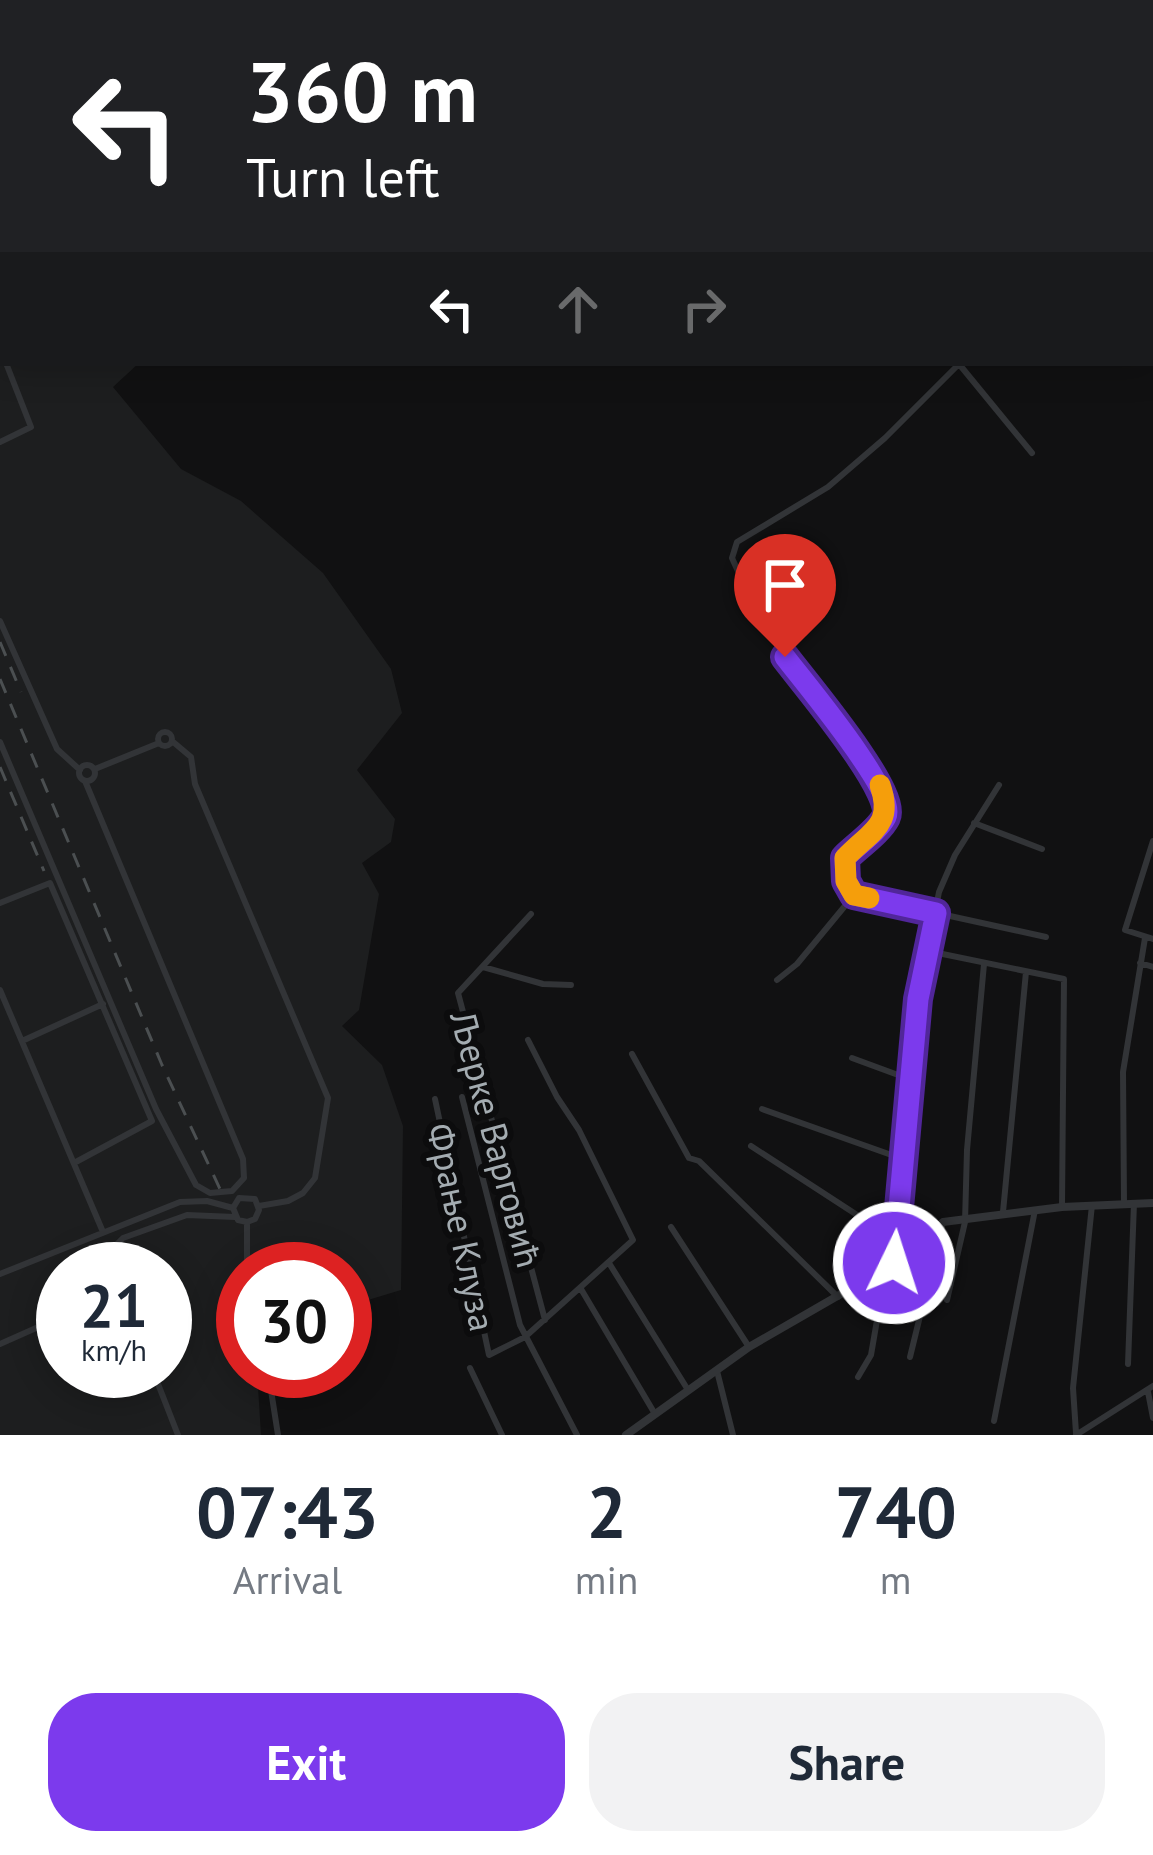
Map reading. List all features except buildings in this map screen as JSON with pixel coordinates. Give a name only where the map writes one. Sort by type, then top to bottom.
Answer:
[{"type":"street","points":[[0,442],[31,427],[7,366]]},
{"type":"street","points":[[958,366],[827,487],[737,542],[732,558],[755,610],[785,657],[879,782],[886,817],[845,858],[846,881],[854,895],[1046,937]]},
{"type":"street","points":[[962,366],[1032,453]]},
{"type":"street","points":[[0,621],[57,748],[80,770],[239,1146],[246,1173],[232,1191],[210,1193],[196,1185],[156,1108],[0,742]]},
{"type":"street","points":[[95,770],[172,741],[190,757],[195,784],[328,1098],[314,1178],[303,1193],[259,1206],[247,1196],[236,1200],[234,1212]]},
{"type":"street","points":[[80,770],[86,765],[95,770]]},
{"type":"street","points":[[85,781],[93,780],[95,770]]},
{"type":"street","points":[[857,1377],[871,1354],[896,1240],[909,1079],[939,892],[999,785]]},
{"type":"street","points":[[974,823],[1042,849]]},
{"type":"street","points":[[1128,1364],[1124,1072],[1140,963],[1149,939],[1124,930],[1153,841]]},
{"type":"street","points":[[0,904],[50,883],[152,1121],[74,1162]]},
{"type":"street","points":[[777,980],[854,895]]},
{"type":"street","name":"Љерке Варговић","points":[[532,914],[458,993],[545,1319]]},
{"type":"street","points":[[928,951],[1064,979],[1062,1207]]},
{"type":"street","points":[[1140,963],[1153,967]]},
{"type":"street","points":[[947,1300],[964,1216],[985,964]]},
{"type":"street","points":[[483,967],[543,984],[571,985]]},
{"type":"street","points":[[1003,1212],[1026,972]]},
{"type":"street","points":[[0,990],[103,1232]]},
{"type":"street","points":[[22,1041],[104,1004]]},
{"type":"street","points":[[525,1337],[633,1240],[528,1040]]},
{"type":"street","points":[[632,1054],[689,1158],[700,1161],[838,1297]]},
{"type":"street","points":[[852,1058],[909,1079]]},
{"type":"street","points":[[463,1097],[491,1220],[525,1337],[577,1435]]},
{"type":"street","name":"Фрање Клуза","points":[[435,1099],[489,1355],[525,1337]]},
{"type":"street","points":[[762,1109],[902,1158]]},
{"type":"street","points":[[751,1146],[896,1240]]},
{"type":"street","points":[[0,1274],[180,1202],[207,1202],[247,1222]]},
{"type":"street","points":[[626,1435],[748,1346],[890,1265],[943,1222],[1003,1212],[1153,1203]]},
{"type":"street","points":[[1092,1205],[1072,1388],[1076,1434],[1150,1388],[1153,1418]]},
{"type":"street","points":[[247,1222],[258,1215],[259,1206]]},
{"type":"street","points":[[994,1421],[1035,1210]]},
{"type":"street","points":[[119,1242],[187,1216],[234,1212]]},
{"type":"street","points":[[247,1222],[247,1242]]},
{"type":"street","points":[[910,1357],[943,1222]]},
{"type":"street","points":[[670,1227],[748,1346]]},
{"type":"street","points":[[609,1264],[688,1390]]},
{"type":"street","points":[[581,1289],[655,1414]]},
{"type":"street","points":[[0,1344],[36,1328]]},
{"type":"street","points":[[470,1368],[502,1435]]},
{"type":"street","points":[[717,1371],[733,1435]]},
{"type":"street","points":[[164,1398],[178,1435]]},
{"type":"street","points":[[272,1398],[278,1435]]},
{"type":"shaded area","points":[[0,366],[136,366],[113,387],[181,469],[241,501],[323,573],[391,669],[402,713],[357,770],[395,819],[391,842],[362,863],[379,894],[359,1010],[342,1026],[382,1065],[403,1126],[401,1290],[372,1299],[372,1242],[216,1242],[216,1398],[259,1398],[261,1435],[0,1435]]},
{"type":"railway","points":[[0,642],[21,692]]},
{"type":"railway","points":[[0,679],[162,1065],[220,1189]]},
{"type":"railway","points":[[0,767],[44,871]]},
{"type":"slow traffic","points":[[869,898],[854,895],[846,881],[845,858],[886,817],[880,785]]},
{"type":"route","points":[[785,657],[879,782],[887,806],[886,817],[845,858],[846,881],[854,895],[936,913],[918,999],[894,1263]]}]
